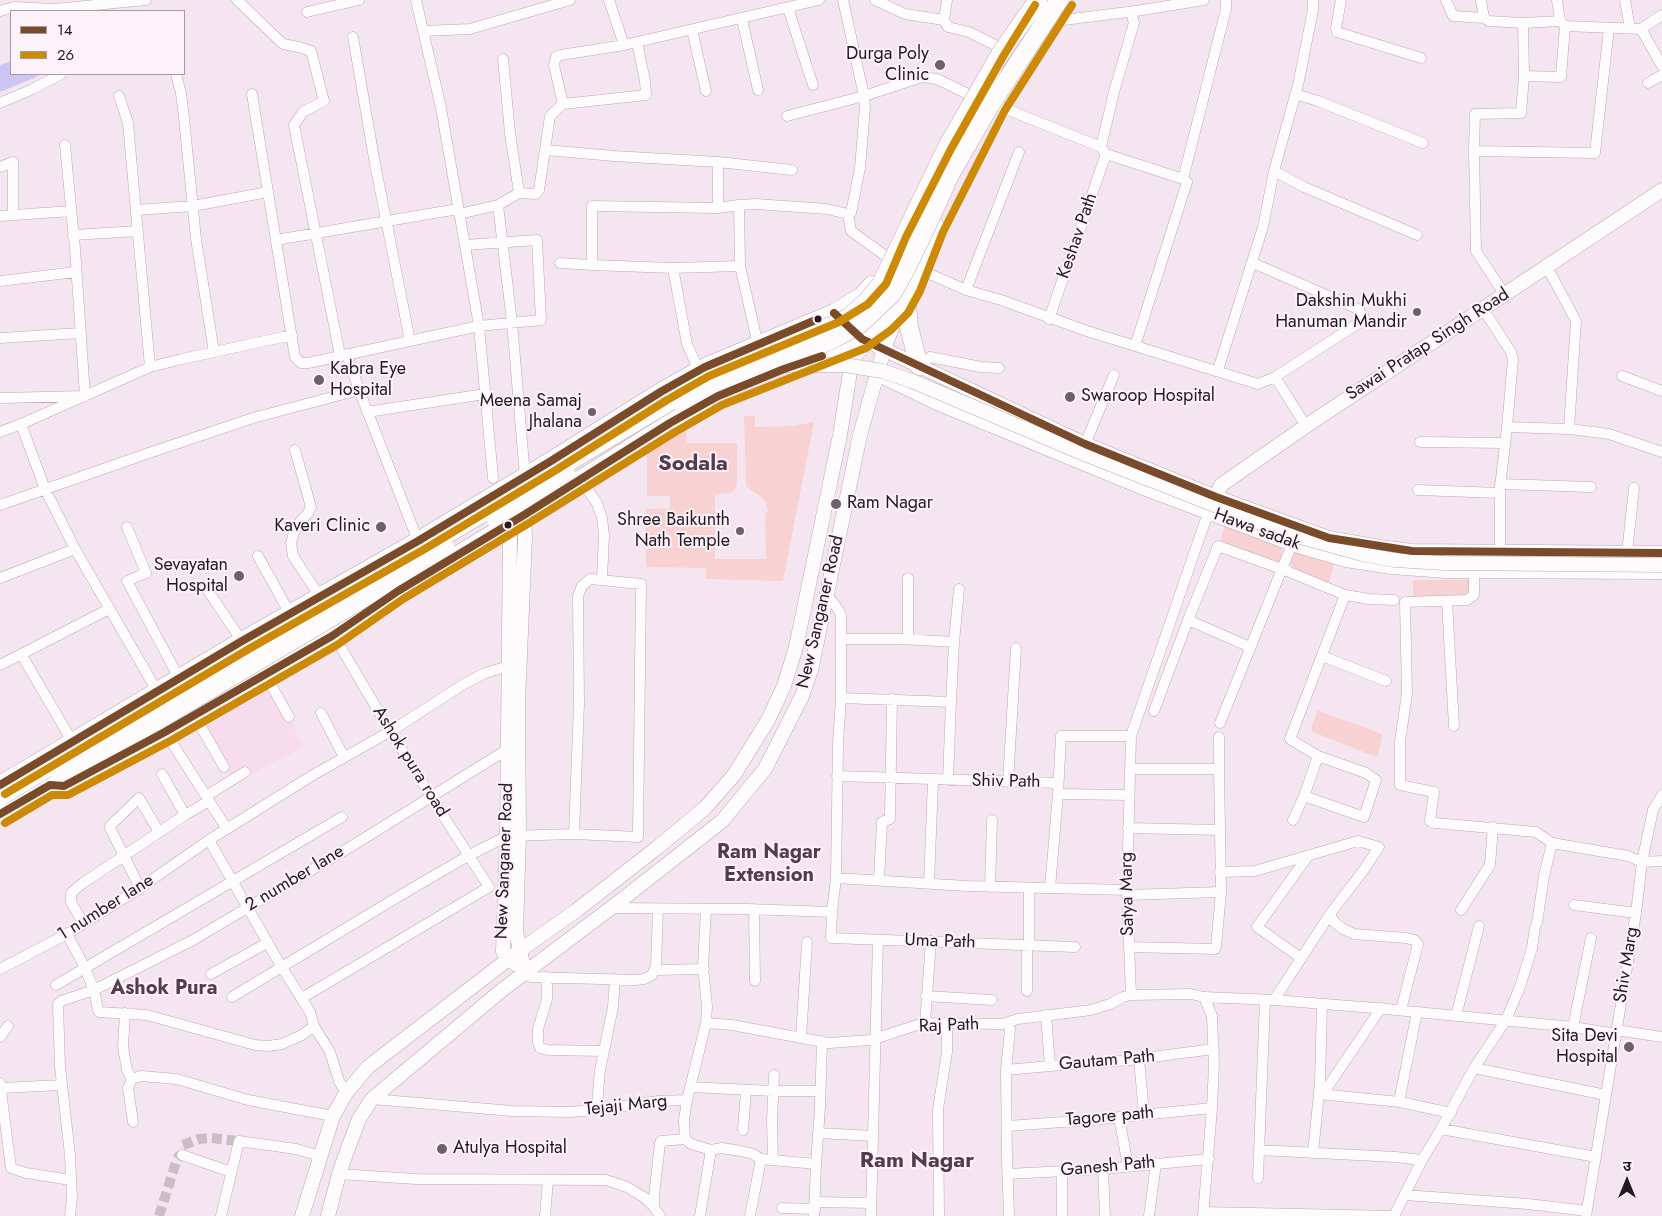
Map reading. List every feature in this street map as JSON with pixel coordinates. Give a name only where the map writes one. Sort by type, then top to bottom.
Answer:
[{"type":"highway","points":[[0,785],[242,641],[418,541],[493,487],[519,480],[662,391],[699,371],[826,316],[862,296],[877,280],[942,144],[997,46],[1027,0]]},
{"type":"highway","points":[[0,797],[705,381],[849,317],[867,301],[881,284],[948,145],[1002,52],[1038,0]]},
{"type":"highway","points":[[0,814],[262,660],[697,398],[778,365],[858,326],[892,294],[925,230],[950,175],[989,107],[1059,0]]},
{"type":"highway","points":[[55,782],[64,786],[165,732],[332,636],[398,591],[508,525],[670,422],[718,396],[849,352],[865,340],[900,307],[911,286],[934,228],[996,105],[1064,0]]},
{"type":"highway","points":[[911,286],[907,304],[908,327],[919,366]]},
{"type":"main road","name":"Sawai Pratap Singh Road","points":[[1208,513],[1221,486],[1306,426],[1662,190]]},
{"type":"main road","name":"New Sanganer Road","points":[[328,1216],[339,1174],[359,1119],[372,1099],[491,999],[722,821],[765,769],[802,696],[811,670],[860,436],[884,349],[900,307]]},
{"type":"main road","points":[[826,316],[849,352],[877,374]]},
{"type":"main road","name":"Hawa sadak","points":[[826,316],[865,340],[1085,444],[1216,497],[1329,538],[1412,551],[1662,553]]},
{"type":"main road","name":"New Sanganer Road","points":[[302,1216],[333,1116],[346,1093],[368,1067],[514,954],[584,904],[658,847],[704,808],[734,775],[768,720],[784,686],[796,647],[840,435],[849,352]]},
{"type":"main road","points":[[778,365],[845,365],[882,371],[926,387],[1078,451],[1286,533],[1362,554],[1394,560],[1444,563],[1662,565]]},
{"type":"main road","name":"Hawa sadak","points":[[877,374],[1014,436],[1208,513],[1292,544],[1346,560],[1392,567],[1446,571],[1662,572]]},
{"type":"main road","name":"New Sanganer Road","points":[[513,835],[524,515],[519,480]]},
{"type":"main road","name":"New Sanganer Road","points":[[493,487],[510,535],[508,750],[516,932],[514,954],[525,973]]},
{"type":"main road","points":[[322,1150],[347,1151]]},
{"type":"street","points":[[0,11],[13,4],[94,6],[146,0]]},
{"type":"street","points":[[237,0],[283,44],[299,47],[311,52],[324,101],[303,112],[294,125],[316,233],[343,354],[418,541]]},
{"type":"street","points":[[307,12],[360,0]]},
{"type":"street","points":[[416,0],[441,108],[480,326],[493,487]]},
{"type":"street","points":[[423,31],[470,29],[570,0]]},
{"type":"street","points":[[609,0],[624,45]]},
{"type":"street","points":[[770,0],[772,12]]},
{"type":"street","points":[[563,104],[554,65],[556,57],[624,45],[819,0]]},
{"type":"street","points":[[843,0],[865,107],[860,168],[851,213],[848,214]]},
{"type":"street","points":[[875,0],[905,14],[944,20]]},
{"type":"street","points":[[947,0],[944,20],[948,27],[969,32],[997,46]]},
{"type":"street","points":[[1052,20],[1131,12],[1204,0]]},
{"type":"street","points":[[1182,179],[1226,10],[1226,0]]},
{"type":"street","points":[[1218,370],[1263,226],[1274,171],[1295,94],[1313,10],[1313,0]]},
{"type":"street","points":[[1341,0],[1337,32],[1421,58]]},
{"type":"street","points":[[1446,0],[1452,16],[1524,23],[1641,29],[1662,15]]},
{"type":"street","points":[[1481,0],[1484,18]]},
{"type":"street","points":[[1524,76],[1561,78],[1562,24],[1557,0]]},
{"type":"street","points":[[1624,0],[1630,28]]},
{"type":"street","points":[[788,8],[813,84]]},
{"type":"street","name":"Keshav Path","points":[[1049,318],[1104,151],[1114,92],[1134,23],[1131,12]]},
{"type":"street","points":[[742,19],[758,90]]},
{"type":"street","points":[[1505,294],[1476,251],[1475,114],[1521,113],[1524,76],[1524,23]]},
{"type":"street","points":[[1474,151],[1595,153],[1609,28]]},
{"type":"street","points":[[1641,29],[1662,66]]},
{"type":"street","points":[[692,30],[706,91]]},
{"type":"street","points":[[353,37],[410,341]]},
{"type":"street","points":[[276,240],[386,221],[459,212],[498,205],[519,194],[536,194],[539,190],[550,116],[563,104],[646,95],[637,42]]},
{"type":"street","points":[[503,59],[510,132],[519,194]]},
{"type":"street","points":[[0,103],[34,89],[59,75]]},
{"type":"street","points":[[176,75],[181,93],[196,239],[214,352]]},
{"type":"street","points":[[1648,84],[1662,75]]},
{"type":"street","points":[[787,116],[864,96],[922,77],[936,79],[970,95]]},
{"type":"street","points":[[252,94],[295,357],[301,362],[480,326],[541,320],[537,240],[465,245]]},
{"type":"street","points":[[1295,94],[1318,101],[1423,143]]},
{"type":"street","points":[[119,96],[128,123],[150,368]]},
{"type":"street","points":[[996,105],[1104,151],[1187,182],[1134,346]]},
{"type":"street","points":[[65,145],[74,235],[85,396]]},
{"type":"street","points":[[546,150],[718,162],[792,170]]},
{"type":"street","points":[[966,290],[1019,152]]},
{"type":"street","points":[[0,167],[13,162],[13,214]]},
{"type":"street","points":[[718,162],[718,208]]},
{"type":"street","points":[[1274,171],[1304,187],[1417,235]]},
{"type":"street","points":[[136,210],[193,206],[268,192]]},
{"type":"street","points":[[592,265],[592,206],[718,208],[756,204],[827,209],[848,214]]},
{"type":"street","points":[[498,205],[512,322],[519,480]]},
{"type":"street","points":[[739,205],[740,266],[758,345]]},
{"type":"street","points":[[0,216],[71,211]]},
{"type":"street","points":[[848,214],[851,232],[887,257]]},
{"type":"street","points":[[74,235],[138,231]]},
{"type":"street","points":[[560,263],[673,268],[740,266]]},
{"type":"street","points":[[918,268],[966,290],[1001,300],[1134,346],[1218,370],[1258,384],[1275,377],[1365,319],[1358,309],[1253,263]]},
{"type":"street","points":[[1546,267],[1576,321],[1568,429]]},
{"type":"street","points":[[673,268],[687,344],[699,371]]},
{"type":"street","points":[[0,280],[76,272]]},
{"type":"street","points":[[1483,309],[1512,352],[1507,427],[1500,489],[1500,551]]},
{"type":"street","points":[[0,338],[81,333]]},
{"type":"street","points":[[0,432],[150,368],[292,335]]},
{"type":"street","points":[[919,366],[930,357],[980,367],[999,368]]},
{"type":"street","points":[[1085,444],[1114,375]]},
{"type":"street","points":[[1622,376],[1662,391]]},
{"type":"street","points":[[1275,377],[1306,426]]},
{"type":"street","points":[[0,505],[253,418],[359,390]]},
{"type":"street","points":[[367,412],[485,394]]},
{"type":"street","points":[[0,398],[85,396]]},
{"type":"street","points":[[21,424],[44,489],[74,549],[157,691]]},
{"type":"street","points":[[1507,427],[1568,429],[1609,434],[1662,452]]},
{"type":"street","points":[[1420,442],[1505,443]]},
{"type":"street","points":[[295,450],[311,507],[294,532],[290,543],[293,556],[320,597]]},
{"type":"street","points":[[580,479],[597,503],[602,518],[604,535],[602,579]]},
{"type":"street","points":[[1418,490],[1591,487]]},
{"type":"street","points":[[1628,552],[1634,488]]},
{"type":"street","name":"Satya Marg","points":[[1131,995],[1127,892],[1131,736],[1208,513]]},
{"type":"street","points":[[127,527],[146,573],[127,581],[179,678]]},
{"type":"street","points":[[1220,723],[1292,544]]},
{"type":"street","points":[[1154,711],[1218,546],[1282,569],[1345,595],[1369,599],[1394,600]]},
{"type":"street","points":[[0,578],[74,549]]},
{"type":"street","points":[[258,556],[290,614]]},
{"type":"street","points":[[1474,571],[1474,595],[1467,600],[1405,602],[1408,693],[1400,742],[1400,785],[1434,792],[1430,821],[1536,832],[1552,842],[1628,856],[1642,862],[1662,861]]},
{"type":"street","points":[[908,578],[908,639]]},
{"type":"street","points":[[232,997],[468,856],[513,835],[574,834],[638,838],[641,584],[590,579],[582,586],[578,596],[579,703],[574,834]]},
{"type":"street","points":[[206,588],[242,641]]},
{"type":"street","points":[[948,780],[954,642],[959,590]]},
{"type":"street","points":[[611,908],[754,909],[832,912],[836,878],[841,639],[840,612],[827,595]]},
{"type":"street","points":[[1304,796],[1364,818],[1376,780],[1366,773],[1318,756],[1290,739],[1345,595]]},
{"type":"street","points":[[1447,601],[1454,726]]},
{"type":"street","points":[[0,665],[109,609]]},
{"type":"street","points":[[1188,620],[1250,647]]},
{"type":"street","name":"Ashok pura road","points":[[302,998],[489,887],[390,732],[340,646],[332,636]]},
{"type":"street","points":[[841,639],[908,639],[954,642]]},
{"type":"street","points":[[1008,782],[1016,648]]},
{"type":"street","points":[[20,654],[72,741]]},
{"type":"street","points":[[1322,656],[1386,681]]},
{"type":"street","points":[[165,732],[227,829],[313,775],[390,732],[464,684],[485,673],[509,666]]},
{"type":"street","points":[[265,674],[289,717]]},
{"type":"street","points":[[841,698],[951,702]]},
{"type":"street","points":[[879,879],[882,822],[890,819],[892,699]]},
{"type":"street","points":[[321,714],[344,758]]},
{"type":"street","points":[[194,715],[224,767]]},
{"type":"street","name":"Shiv Path","points":[[837,776],[1058,783],[1061,736],[1131,736]]},
{"type":"street","points":[[1129,947],[1211,950],[1216,947],[1220,892],[1219,737]]},
{"type":"street","name":"2 number lane","points":[[62,1086],[57,1008],[61,1001],[94,990],[193,940],[508,750]]},
{"type":"street","points":[[1293,820],[1304,796],[1318,756]]},
{"type":"street","points":[[1130,769],[1219,769]]},
{"type":"street","points":[[83,924],[71,902],[71,893],[245,772]]},
{"type":"street","points":[[162,774],[185,815]]},
{"type":"street","points":[[929,883],[933,780]]},
{"type":"street","points":[[1050,888],[1058,783]]},
{"type":"street","points":[[1058,794],[1129,795]]},
{"type":"street","name":"Shiv Marg","points":[[1587,1213],[1636,913],[1642,862],[1654,810],[1662,794]]},
{"type":"street","points":[[140,888],[110,827],[137,798],[140,798],[159,832]]},
{"type":"street","points":[[56,985],[342,817]]},
{"type":"street","points":[[990,886],[992,820]]},
{"type":"street","points":[[1461,910],[1490,865],[1494,827]]},
{"type":"street","points":[[1128,828],[1220,830]]},
{"type":"street","name":"1 number lane","points":[[0,969],[67,934],[140,888],[227,829]]},
{"type":"street","points":[[209,840],[267,943],[310,1012],[314,1026],[330,1052],[339,1081],[346,1093]]},
{"type":"street","points":[[1220,872],[1255,871],[1358,841],[1379,847],[1269,1000],[1258,1178]]},
{"type":"street","points":[[1204,997],[1212,1016],[1214,1049],[1212,1108],[1203,1214],[1394,1216],[1422,1160],[1442,1129],[1474,1068],[1506,1020],[1520,987],[1532,948],[1544,876],[1552,842]]},
{"type":"street","points":[[1301,958],[1257,927],[1308,856]]},
{"type":"street","points":[[836,878],[1127,892],[1220,892]]},
{"type":"street","points":[[1027,991],[1029,888]]},
{"type":"street","points":[[1574,905],[1636,913]]},
{"type":"street","points":[[525,973],[531,977],[644,979],[652,974],[656,967],[658,909]]},
{"type":"street","name":"Tejaji Marg","points":[[372,1099],[512,1111],[570,1112],[659,1101],[687,1100],[706,1024],[707,1006],[704,969],[706,909]]},
{"type":"street","points":[[754,909],[755,981]]},
{"type":"street","name":"Uma Path","points":[[832,912],[831,938],[1075,947]]},
{"type":"street","points":[[1330,914],[1334,922],[1354,934],[1406,938],[1414,940],[1418,944],[1401,1010]]},
{"type":"street","points":[[1456,1016],[1480,926]]},
{"type":"street","points":[[67,934],[94,990],[98,1010],[102,1012],[162,1018],[255,1045],[268,1046],[282,1044],[314,1026]]},
{"type":"street","points":[[1573,1027],[1591,938]]},
{"type":"street","points":[[871,1216],[878,940]]},
{"type":"street","points":[[925,1023],[931,941]]},
{"type":"street","points":[[801,1038],[808,942]]},
{"type":"street","points":[[211,974],[267,943]]},
{"type":"street","points":[[654,970],[704,969]]},
{"type":"street","points":[[545,977],[548,986],[547,999],[538,1029],[540,1048],[548,1050],[604,1051]]},
{"type":"street","points":[[594,1110],[597,1105],[600,1070],[613,1007],[615,979]]},
{"type":"street","points":[[1131,995],[1191,994],[1204,997],[1382,1008],[1662,1036]]},
{"type":"street","name":"Raj Path","points":[[706,1024],[732,1025],[829,1043],[875,1038],[925,1023],[1002,1024],[1018,1019],[1091,1010],[1131,995]]},
{"type":"street","points":[[926,996],[992,1000]]},
{"type":"street","points":[[1313,1153],[1319,1094],[1322,1004]]},
{"type":"street","points":[[1319,1094],[1327,1088],[1382,1008]]},
{"type":"street","points":[[1399,1102],[1417,1012]]},
{"type":"street","points":[[125,1013],[123,1047],[127,1070],[132,1079]]},
{"type":"street","name":"Gautam Path","points":[[1046,1015],[1050,1066],[1139,1059],[1214,1049]]},
{"type":"street","points":[[939,1216],[938,1109],[947,1052],[948,1022]]},
{"type":"street","points":[[0,1037],[8,1026]]},
{"type":"street","points":[[1009,1216],[1006,1070],[1010,1029]]},
{"type":"street","points":[[815,1209],[822,1042]]},
{"type":"street","points":[[1139,1059],[1144,1114]]},
{"type":"street","points":[[1006,1070],[1050,1066]]},
{"type":"street","points":[[1474,1068],[1606,1095]]},
{"type":"street","points":[[773,1160],[774,1075]]},
{"type":"street","points":[[133,1122],[128,1088],[132,1079],[141,1076],[176,1079],[266,1104],[333,1116]]},
{"type":"street","points":[[11,1168],[1,1085],[62,1086],[70,1155],[70,1216]]},
{"type":"street","points":[[690,1087],[820,1091]]},
{"type":"street","points":[[743,1130],[746,1090]]},
{"type":"street","points":[[1319,1094],[1399,1102],[1450,1113]]},
{"type":"street","points":[[685,1139],[684,1120],[687,1100]]},
{"type":"street","name":"Tagore path","points":[[1007,1126],[1212,1108]]},
{"type":"street","points":[[1119,1117],[1128,1166]]},
{"type":"street","points":[[1442,1129],[1596,1158]]},
{"type":"street","points":[[818,1133],[873,1136]]},
{"type":"street","points":[[657,1212],[654,1196],[661,1141],[685,1139],[691,1144],[711,1150],[722,1148],[753,1154],[761,1159],[816,1164]]},
{"type":"street","points":[[221,1216],[239,1141],[296,1149],[322,1150]]},
{"type":"street","points":[[700,1216],[711,1150]]},
{"type":"street","points":[[1259,1150],[1422,1160]]},
{"type":"street","points":[[182,1155],[231,1172]]},
{"type":"street","name":"Ganesh Path","points":[[1008,1174],[1103,1169],[1208,1158]]},
{"type":"street","points":[[750,1216],[761,1159]]},
{"type":"street","points":[[1149,1216],[1156,1163]]},
{"type":"street","points":[[0,1166],[71,1180]]},
{"type":"street","points":[[1103,1169],[1105,1216]]},
{"type":"street","points":[[1062,1172],[1062,1216]]},
{"type":"street","points":[[339,1174],[416,1179],[606,1180],[645,1198],[657,1212]]},
{"type":"street","points":[[545,1216],[548,1180]]},
{"type":"street","points":[[1405,1195],[1528,1204],[1587,1213]]},
{"type":"street","points":[[782,1208],[815,1209],[871,1203]]},
{"type":"shaded area","points":[[10,61],[10,75],[38,75],[0,92],[0,65]]},
{"type":"shaded area","points":[[744,416],[755,416],[755,427],[793,426],[814,422],[783,581],[706,579],[706,568],[646,567],[646,509],[670,509],[670,496],[647,496],[647,441],[686,417],[687,443],[737,443],[737,485],[732,493],[715,494],[715,559],[766,559],[765,513],[768,512],[766,502],[746,486]]},
{"type":"shaded area","points":[[1225,525],[1282,547],[1279,562],[1220,541]]},
{"type":"shaded area","points":[[1295,553],[1334,564],[1329,583],[1294,571],[1291,564]]},
{"type":"shaded area","points":[[1413,580],[1472,580],[1470,593],[1465,596],[1413,596]]},
{"type":"shaded area","points":[[274,686],[304,747],[233,783],[202,729]]},
{"type":"shaded area","points":[[1317,711],[1380,733],[1382,736],[1378,756],[1376,757],[1313,732],[1311,729]]},
{"type":"tunnel","points":[[183,1145],[199,1139],[211,1138],[239,1141]]},
{"type":"tunnel","points":[[159,1216],[177,1159],[182,1155]]},
{"type":"transit line","name":"26","points":[[5,794],[247,650],[423,550],[709,376],[839,322],[868,304],[886,284],[906,237],[951,149],[1004,55],[1035,5]]},
{"type":"transit line","name":"26","points":[[5,823],[52,795],[68,795],[170,741],[337,645],[403,599],[722,405],[866,348],[891,330],[908,313],[920,291],[943,232],[1005,110],[1072,5]]},
{"type":"transit line","name":"14","points":[[834,313],[862,339],[1085,444],[1216,497],[1329,538],[1412,551],[1662,553]]},
{"type":"transit line","name":"14","points":[[0,785],[242,641],[418,541],[551,461],[662,391],[705,367],[818,319]]},
{"type":"transit line","name":"14","points":[[0,814],[50,785],[64,786],[165,732],[332,636],[398,591],[524,515],[670,423],[718,396],[784,369],[822,356]]},
{"type":"place","name":"Durga Poly Clinic","points":[[940,65]]},
{"type":"place","name":"Dakshin Mukhi Hanuman Mandir","points":[[1417,312]]},
{"type":"place","name":"Kabra Eye Hospital","points":[[319,380]]},
{"type":"place","name":"Swaroop Hospital","points":[[1070,397]]},
{"type":"place","name":"Meena Samaj Jhalana","points":[[592,412]]},
{"type":"place","name":"Ram Nagar","points":[[836,504]]},
{"type":"place","name":"Kaveri Clinic","points":[[381,527]]},
{"type":"place","name":"Shree Baikunth Nath Temple","points":[[740,531]]},
{"type":"place","name":"Sevayatan Hospital","points":[[239,576]]},
{"type":"place","name":"Sita Devi Hospital","points":[[1629,1047]]},
{"type":"place","name":"Atulya Hospital","points":[[442,1149]]},
{"type":"district","name":"Sodala","points":[[693,465]]},
{"type":"district","name":"Ram Nagar Extension","points":[[769,864]]},
{"type":"district","name":"Ashok Pura","points":[[164,989]]},
{"type":"district","name":"Ram Nagar","points":[[917,1162]]}]
